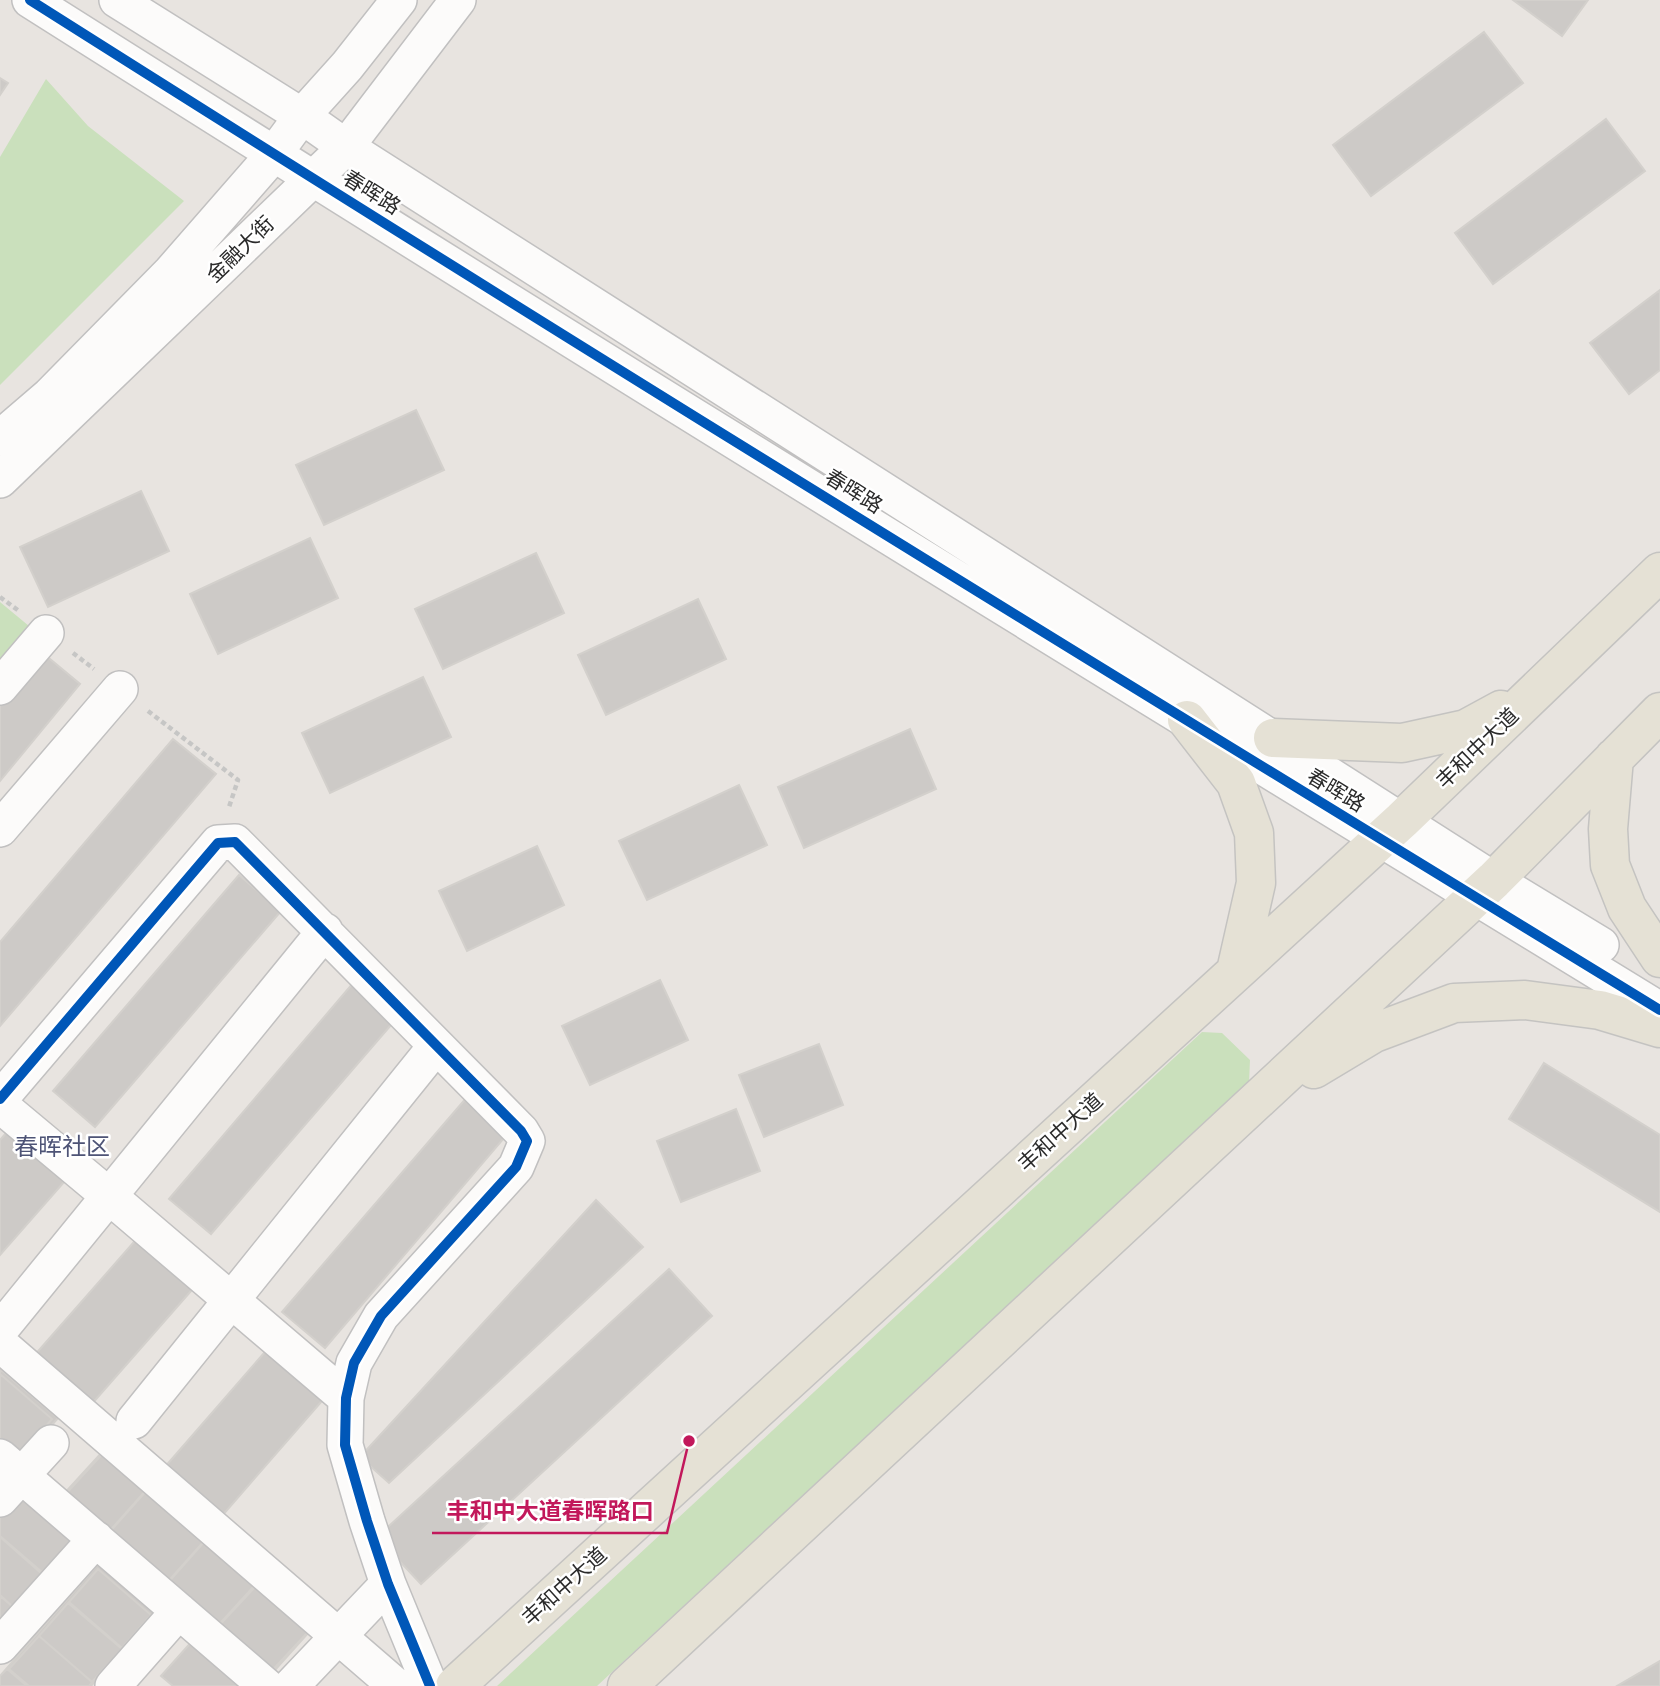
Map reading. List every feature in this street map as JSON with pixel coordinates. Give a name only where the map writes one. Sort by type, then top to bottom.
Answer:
[{"type":"main road","name":"丰和中大道","points":[[455,1686],[1392,830],[1660,572]]},
{"type":"main road","points":[[1273,738],[1402,743],[1466,729],[1542,686]]},
{"type":"main road","points":[[627,1686],[1484,888],[1660,712]]},
{"type":"main road","points":[[1187,720],[1236,783],[1254,833],[1256,883],[1237,971]]},
{"type":"main road","points":[[1614,758],[1608,829],[1610,865],[1627,908],[1660,958]]},
{"type":"main road","points":[[1248,1108],[1374,1033],[1454,1003],[1525,1000],[1600,1010],[1660,1028]]},
{"type":"street","name":"春晖路","points":[[30,0],[274,155],[1187,720],[1392,830],[1484,888],[1660,1010]]},
{"type":"street","name":"春晖路","points":[[117,0],[1273,738],[1392,830]]},
{"type":"street","name":"金融大街","points":[[0,439],[49,396],[171,272],[274,155],[302,116],[400,0]]},
{"type":"street","name":"金融大街","points":[[0,480],[346,146],[458,0]]},
{"type":"street","points":[[0,407],[49,396]]},
{"type":"street","points":[[0,687],[46,632]]},
{"type":"street","points":[[0,829],[120,689]]},
{"type":"street","points":[[0,1098],[218,843],[235,842],[521,1131],[527,1141],[516,1167],[381,1316],[354,1363],[346,1398],[345,1445],[367,1521],[388,1584],[430,1686]]},
{"type":"street","name":"春晖路","points":[[1484,888],[1660,982]]},
{"type":"street","points":[[0,1330],[325,931]]},
{"type":"street","points":[[134,1421],[436,1046]]},
{"type":"street","points":[[0,1105],[346,1398]]},
{"type":"street","points":[[0,1344],[396,1686]]},
{"type":"street","points":[[51,1443],[7,1477],[96,1539],[266,1686]]},
{"type":"street","points":[[0,1646],[96,1539]]},
{"type":"street","points":[[291,1686],[388,1584]]},
{"type":"street","points":[[113,1686],[179,1611]]},
{"type":"green space","points":[[46,79],[88,126],[184,201],[0,385],[0,157]]},
{"type":"green space","points":[[0,602],[29,626],[0,661]]},
{"type":"green space","points":[[1202,1032],[1222,1033],[1250,1060],[1249,1083],[597,1686],[497,1686]]},
{"type":"building","points":[[1513,0],[1588,0],[1562,36]]},
{"type":"building","points":[[1484,32],[1523,83],[1371,196],[1333,145]]},
{"type":"building","points":[[0,78],[8,83],[0,95]]},
{"type":"building","points":[[1606,119],[1645,171],[1493,284],[1455,233]]},
{"type":"building","points":[[1660,290],[1660,370],[1629,394],[1590,343]]},
{"type":"building","points":[[416,410],[444,470],[324,525],[296,465]]},
{"type":"building","points":[[141,491],[169,551],[48,607],[20,547]]},
{"type":"building","points":[[310,538],[338,598],[218,654],[190,594]]},
{"type":"building","points":[[536,553],[564,613],[443,669],[415,609]]},
{"type":"building","points":[[698,599],[726,659],[606,715],[578,655]]},
{"type":"building","points":[[38,649],[80,684],[0,781],[0,694]]},
{"type":"building","points":[[423,677],[451,737],[330,793],[302,733]]},
{"type":"building","points":[[910,729],[936,789],[804,848],[778,787]]},
{"type":"building","points":[[173,739],[216,774],[0,1026],[0,942]]},
{"type":"building","points":[[739,785],[767,845],[647,900],[619,841]]},
{"type":"building","points":[[537,846],[564,905],[467,951],[439,891]]},
{"type":"building","points":[[239,875],[281,911],[95,1127],[53,1091]]},
{"type":"building","points":[[660,980],[688,1040],[590,1085],[562,1026]]},
{"type":"building","points":[[354,982],[397,1018],[211,1234],[169,1199]]},
{"type":"building","points":[[819,1044],[843,1105],[764,1137],[739,1075]]},
{"type":"building","points":[[1544,1063],[1660,1135],[1660,1212],[1509,1119]]},
{"type":"building","points":[[468,1096],[510,1131],[325,1348],[282,1312]]},
{"type":"building","points":[[736,1109],[760,1171],[681,1202],[657,1141]]},
{"type":"building","points":[[13,1125],[71,1174],[0,1255],[0,1140]]},
{"type":"building","points":[[596,1200],[643,1247],[389,1483],[360,1457]]},
{"type":"building","points":[[141,1234],[198,1283],[90,1406],[33,1357]]},
{"type":"building","points":[[669,1269],[712,1316],[421,1584],[377,1537]]},
{"type":"building","points":[[271,1345],[328,1394],[221,1517],[164,1468]]},
{"type":"building","points":[[0,1369],[58,1418],[15,1467],[0,1454]]},
{"type":"building","points":[[0,1374],[52,1419],[14,1463],[0,1451]]},
{"type":"building","points":[[105,1449],[309,1632],[266,1680],[62,1496]]},
{"type":"building","points":[[106,1450],[148,1488],[106,1535],[63,1497]]},
{"type":"building","points":[[148,1489],[206,1539],[164,1586],[107,1535]]},
{"type":"building","points":[[18,1491],[74,1540],[0,1625],[0,1511]]},
{"type":"building","points":[[19,1493],[72,1540],[43,1573],[0,1536],[0,1514]]},
{"type":"building","points":[[0,1537],[42,1574],[13,1607],[0,1595]]},
{"type":"building","points":[[205,1541],[255,1585],[214,1630],[165,1586]]},
{"type":"building","points":[[98,1564],[154,1613],[91,1686],[0,1686],[0,1676]]},
{"type":"building","points":[[98,1569],[151,1615],[122,1648],[69,1602]]},
{"type":"building","points":[[256,1586],[308,1632],[266,1677],[214,1631]]},
{"type":"building","points":[[0,1596],[13,1607],[0,1622]]},
{"type":"building","points":[[68,1603],[122,1649],[92,1682],[39,1636]]},
{"type":"building","points":[[39,1636],[92,1682],[89,1686],[29,1686],[9,1669]]},
{"type":"building","points":[[195,1638],[249,1686],[173,1686],[161,1676]]},
{"type":"building","points":[[1660,1661],[1660,1686],[1617,1686]]},
{"type":"building","points":[[7,1669],[27,1686],[0,1686],[0,1676]]},
{"type":"cycle path","points":[[30,0],[843,508],[1660,1010]]},
{"type":"cycle path","points":[[0,1099],[218,843],[235,842],[521,1131],[527,1141],[516,1167],[381,1316],[354,1363],[346,1398],[345,1445],[367,1521],[388,1584],[430,1686]]},
{"type":"place","name":"丰和中大道春晖路口","points":[[689,1441]]},
{"type":"district","name":"春晖社区","points":[[62,1146]]}]
